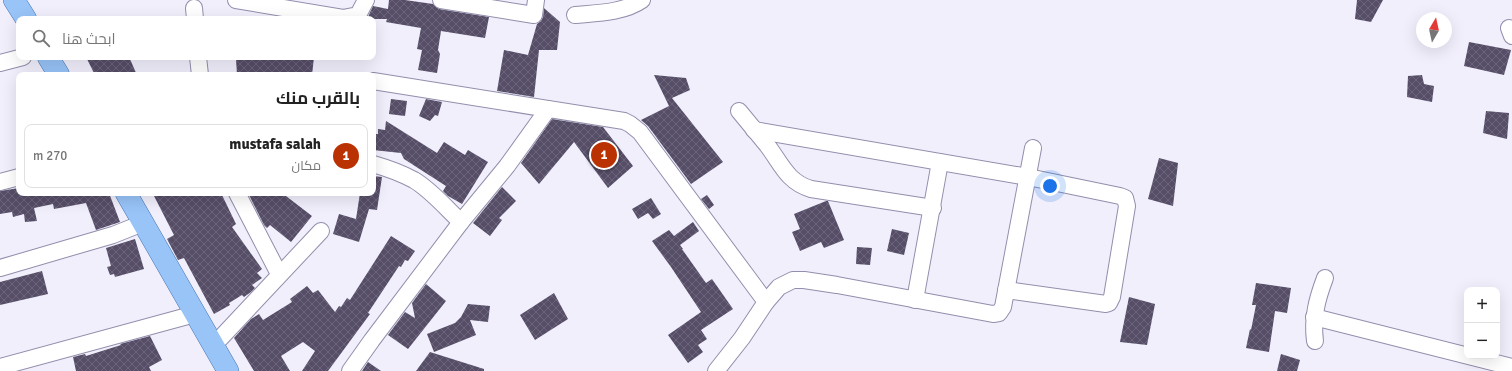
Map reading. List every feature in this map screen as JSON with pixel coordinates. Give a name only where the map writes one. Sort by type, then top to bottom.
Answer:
[{"type":"main road","points":[[14,0],[24,16]]},
{"type":"main road","points":[[50,60],[57,72]]},
{"type":"main road","points":[[131,196],[143,223],[228,371]]},
{"type":"street","points":[[236,0],[254,1],[333,16]]},
{"type":"street","points":[[353,16],[358,15],[366,0]]},
{"type":"street","points":[[441,0],[534,15],[536,0]]},
{"type":"street","points":[[574,15],[608,12],[623,8],[642,0]]},
{"type":"street","points":[[0,63],[16,59]]},
{"type":"street","points":[[198,60],[200,72]]},
{"type":"street","points":[[376,81],[624,121],[640,132],[766,302]]},
{"type":"street","points":[[350,371],[461,222],[507,166],[548,109]]},
{"type":"street","points":[[739,111],[768,146],[790,177],[801,186],[933,208]]},
{"type":"street","points":[[754,130],[1028,177],[1126,198],[1127,206],[1112,296],[1109,303],[1106,304],[1006,290]]},
{"type":"street","points":[[716,371],[742,338],[766,302],[780,287],[793,280],[824,283],[993,314],[999,313],[1003,307],[1033,148]]},
{"type":"street","points":[[915,300],[933,208],[940,162]]},
{"type":"street","points":[[376,165],[393,170],[415,180],[461,222]]},
{"type":"street","points":[[0,182],[16,178]]},
{"type":"street","points":[[239,196],[279,274]]},
{"type":"street","points":[[0,268],[113,235],[143,223]]},
{"type":"street","points":[[214,345],[321,231]]},
{"type":"street","points":[[1315,341],[1314,317],[1317,299],[1325,278]]},
{"type":"street","points":[[0,367],[195,314]]},
{"type":"street","points":[[1314,317],[1512,367]]},
{"type":"building","points":[[389,0],[405,0],[433,4],[439,9],[489,17],[485,38],[441,31],[437,73],[418,70],[422,50],[417,49],[421,28],[386,22],[387,19],[376,19],[376,16],[368,16],[373,6],[388,9]]},
{"type":"building","points":[[1357,0],[1383,0],[1371,22],[1355,19]]},
{"type":"building","points":[[544,8],[560,22],[557,50],[539,50],[534,97],[497,91],[504,50],[528,55],[537,24],[543,17]]},
{"type":"building","points":[[1469,42],[1511,50],[1504,75],[1464,66]]},
{"type":"building","points":[[88,60],[130,60],[136,72],[94,72]]},
{"type":"building","points":[[236,60],[314,60],[312,72],[237,72]]},
{"type":"building","points":[[654,75],[686,78],[690,90],[672,98],[723,162],[691,184],[648,126],[641,120],[669,106]]},
{"type":"building","points":[[1422,75],[1424,84],[1434,86],[1432,102],[1407,97],[1408,76]]},
{"type":"building","points":[[391,99],[407,101],[405,116],[389,114]]},
{"type":"building","points":[[426,99],[442,102],[438,116],[435,115],[430,121],[419,116]]},
{"type":"building","points":[[1486,111],[1509,113],[1507,139],[1483,133]]},
{"type":"building","points":[[552,119],[603,127],[633,166],[608,188],[574,142],[539,184],[521,163]]},
{"type":"building","points":[[386,121],[437,153],[444,142],[465,155],[468,150],[488,162],[462,204],[448,196],[443,191],[446,186],[404,159],[401,153],[376,150],[376,134],[378,134],[378,129],[385,130]]},
{"type":"building","points":[[1159,158],[1178,163],[1173,206],[1148,199]]},
{"type":"building","points":[[376,176],[382,177],[377,210],[369,209],[359,242],[333,234],[339,214],[356,219],[360,196],[376,196]]},
{"type":"building","points":[[502,187],[516,201],[499,218],[502,220],[490,236],[473,223]]},
{"type":"building","points":[[16,188],[16,196],[110,196],[120,222],[96,230],[86,203],[54,209],[53,204],[34,208],[37,221],[25,222],[24,214],[13,217],[12,212],[0,214],[0,191]]},
{"type":"building","points":[[707,195],[714,205],[709,209],[701,199]]},
{"type":"building","points":[[154,196],[222,196],[236,224],[232,227],[262,269],[257,273],[262,278],[252,285],[255,288],[251,292],[244,297],[242,295],[229,303],[230,305],[214,314],[184,258],[178,260],[167,239],[174,235]]},
{"type":"building","points":[[250,196],[286,196],[312,216],[291,242],[270,225],[267,228]]},
{"type":"building","points":[[651,198],[661,214],[653,219],[648,213],[638,219],[632,209]]},
{"type":"building","points":[[828,201],[844,240],[824,248],[821,242],[800,251],[792,232],[800,229],[794,214]]},
{"type":"building","points":[[693,222],[699,231],[680,245],[706,283],[712,279],[733,309],[701,330],[707,339],[698,345],[703,352],[688,363],[668,335],[701,312],[652,241],[669,230],[674,236]]},
{"type":"building","points":[[892,229],[909,233],[904,255],[887,251]]},
{"type":"building","points":[[391,236],[415,251],[408,261],[405,260],[401,267],[399,266],[368,313],[370,314],[328,371],[302,371],[315,351],[303,342],[281,356],[290,371],[254,371],[234,338],[251,319],[259,314],[263,320],[292,302],[290,299],[307,286],[313,293],[318,290],[335,312],[339,306],[341,307],[347,298],[350,300]]},
{"type":"building","points":[[135,239],[144,269],[115,277],[114,274],[110,275],[107,267],[111,266],[106,248]]},
{"type":"building","points":[[857,247],[872,248],[870,265],[856,264]]},
{"type":"building","points":[[42,271],[48,294],[0,305],[0,282]]},
{"type":"building","points":[[1256,283],[1291,288],[1287,313],[1275,311],[1269,352],[1246,348],[1256,305],[1252,305]]},
{"type":"building","points":[[426,284],[446,301],[408,349],[388,335],[405,312],[415,318],[412,303]]},
{"type":"building","points":[[554,293],[568,319],[535,340],[520,315]]},
{"type":"building","points":[[1129,297],[1155,304],[1147,345],[1120,342]]},
{"type":"building","points":[[468,304],[490,306],[488,322],[470,320],[476,335],[434,352],[427,334],[455,323],[461,317]]},
{"type":"building","points":[[150,336],[162,360],[149,367],[151,371],[76,371],[73,357],[85,354],[86,356],[121,345],[120,344]]},
{"type":"building","points":[[430,352],[484,369],[484,371],[416,371]]},
{"type":"building","points":[[1281,354],[1300,360],[1297,371],[1277,371]]},
{"type":"building","points":[[368,362],[381,371],[362,371]]},
{"type":"place","name":"mustafa salah","points":[[604,155]]}]
